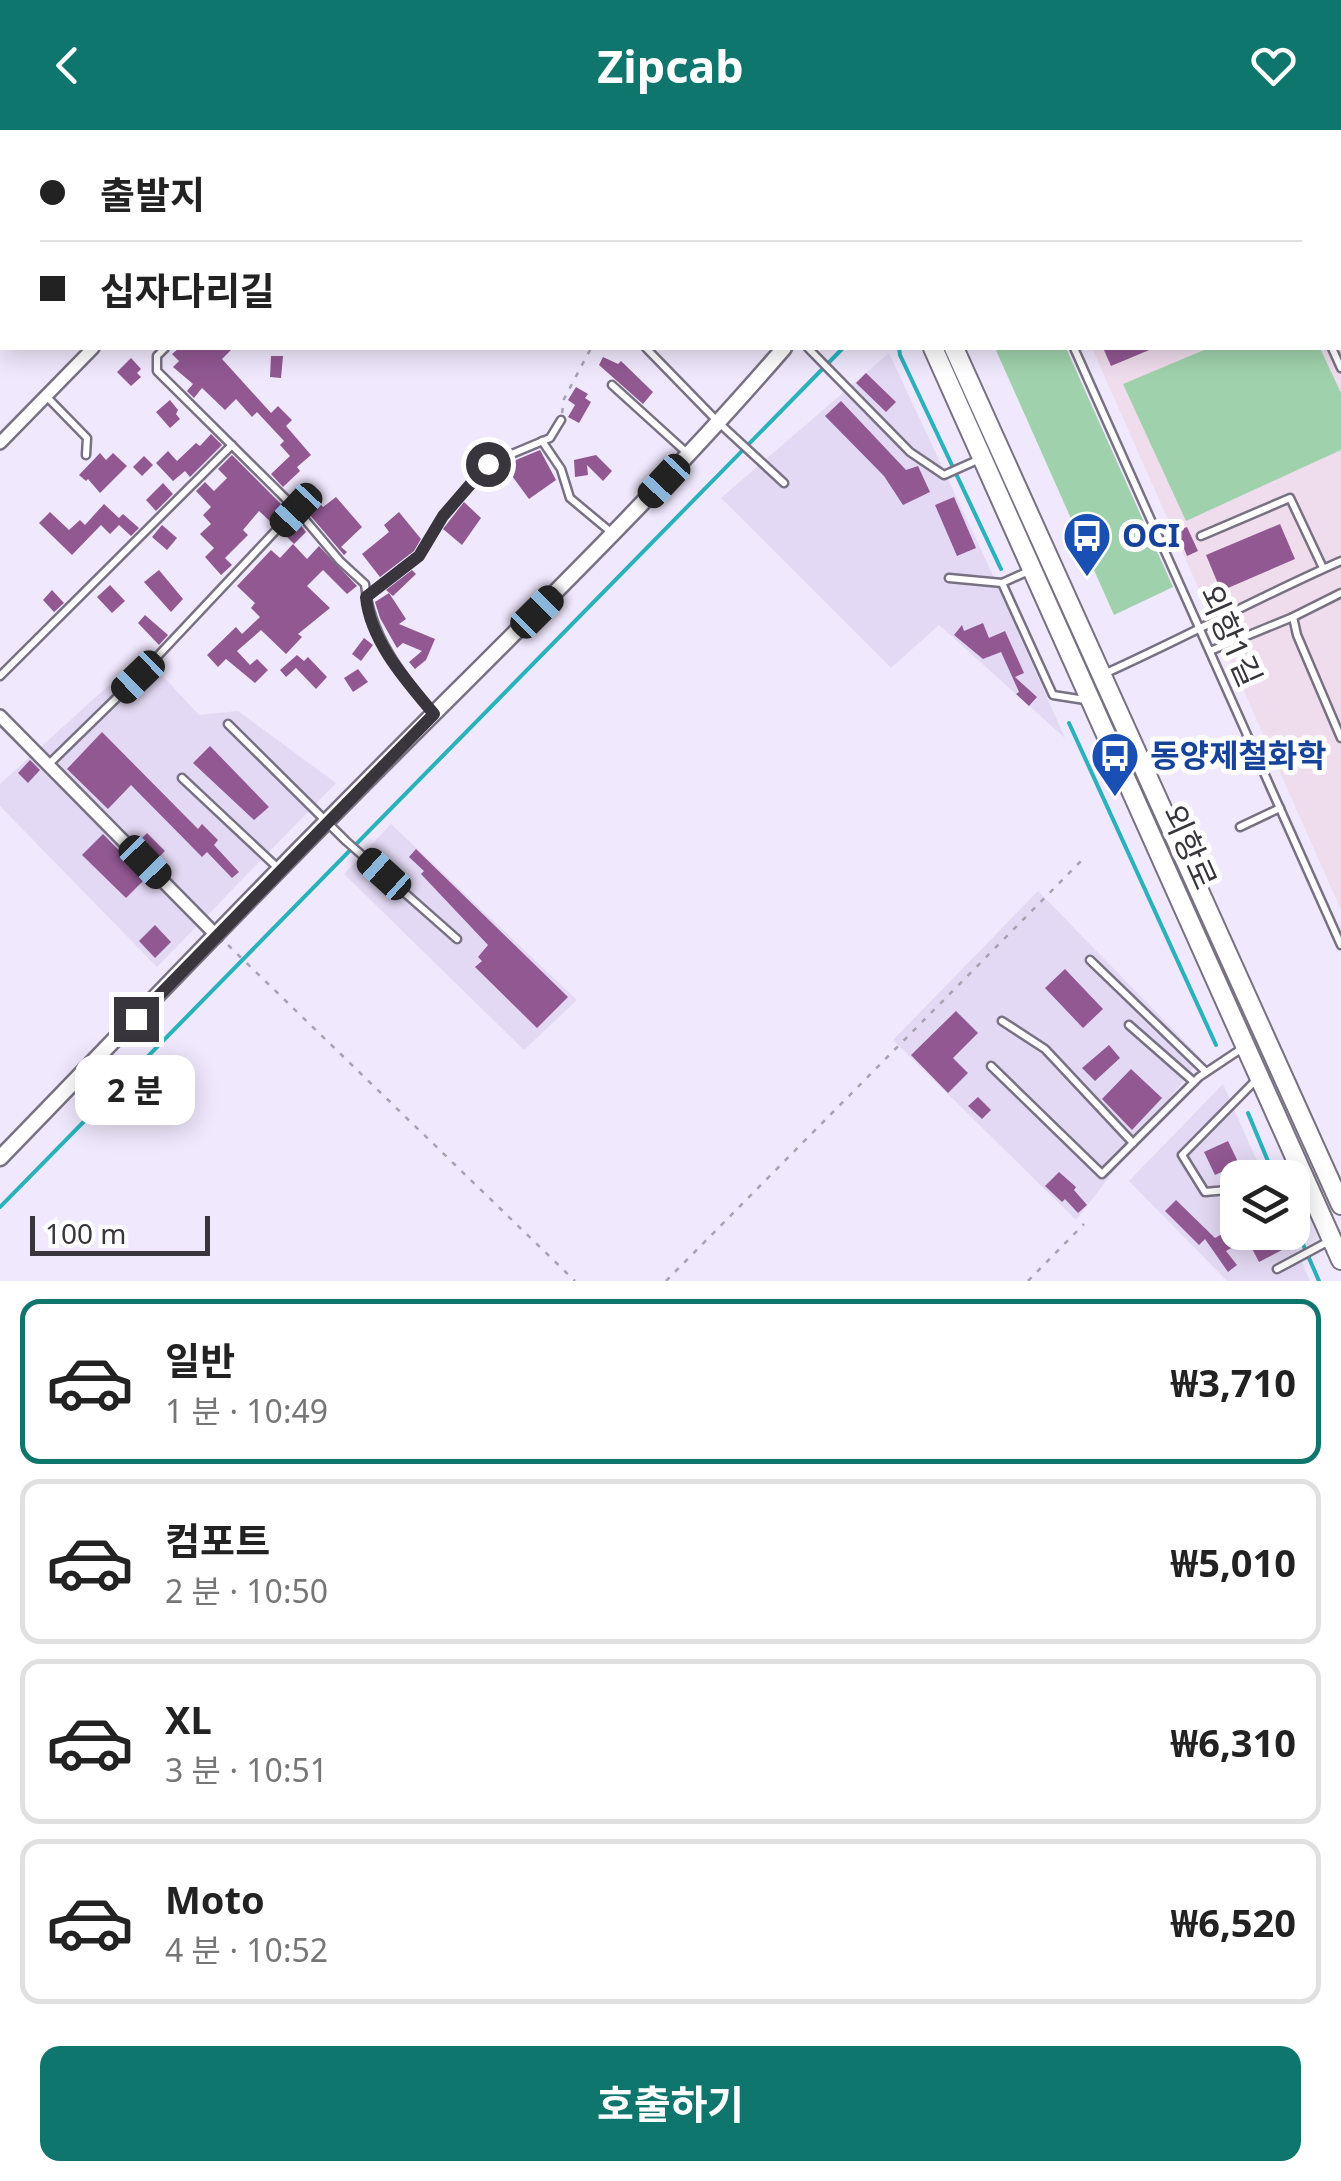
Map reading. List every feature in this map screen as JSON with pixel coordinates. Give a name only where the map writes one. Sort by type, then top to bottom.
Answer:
[{"type":"main road","name":"외항로","points":[[935,350],[1246,1046],[1290,1160]]},
{"type":"main road","name":"외항로","points":[[955,350],[1341,1205]]},
{"type":"main road","name":"외항로","points":[[1310,1212],[1323,1244],[1341,1260]]},
{"type":"street","points":[[0,443],[91,350]]},
{"type":"street","points":[[0,1158],[326,822],[614,534],[782,350]]},
{"type":"street","points":[[0,716],[217,936]]},
{"type":"lane","points":[[163,350],[157,356],[157,370],[365,584],[377,631],[390,656],[434,714]]},
{"type":"lane","points":[[648,350],[784,482]]},
{"type":"lane","points":[[810,350],[910,452],[944,475],[982,458]]},
{"type":"lane","name":"외항1길","points":[[1075,350],[1341,945]]},
{"type":"lane","points":[[612,384],[688,454]]},
{"type":"lane","points":[[46,396],[87,438],[86,454]]},
{"type":"lane","points":[[366,597],[419,556],[443,516],[488,464],[550,438],[562,420]]},
{"type":"lane","points":[[542,441],[561,468],[570,498],[614,534]]},
{"type":"lane","points":[[0,676],[232,444]]},
{"type":"lane","points":[[1201,536],[1290,498],[1323,568]]},
{"type":"lane","points":[[49,764],[138,677],[296,510]]},
{"type":"lane","points":[[1103,674],[1200,631],[1341,560]]},
{"type":"lane","points":[[949,578],[1002,583],[1032,570]]},
{"type":"lane","points":[[1002,583],[1053,695],[1091,701]]},
{"type":"lane","points":[[1210,652],[1341,594]]},
{"type":"lane","points":[[1293,617],[1341,738]]},
{"type":"lane","points":[[228,724],[346,841],[458,939]]},
{"type":"lane","points":[[182,778],[280,870]]},
{"type":"lane","points":[[1240,827],[1280,808]]},
{"type":"lane","points":[[1090,960],[1206,1072]]},
{"type":"lane","points":[[1002,1020],[1045,1049],[1133,1143]]},
{"type":"lane","points":[[1129,1024],[1194,1082]]},
{"type":"lane","points":[[991,1066],[1102,1174],[1194,1082],[1246,1046]]},
{"type":"lane","points":[[1220,1191],[1205,1192],[1182,1154],[1259,1077]]},
{"type":"lane","points":[[1277,1269],[1323,1244]]},
{"type":"path","points":[[562,420],[564,400],[589,350]]},
{"type":"path","points":[[666,1281],[1084,858]]},
{"type":"path","points":[[235,952],[575,1281]]},
{"type":"path","points":[[1028,1281],[1084,1224]]},
{"type":"shaded area","points":[[1093,350],[1341,350],[1341,910]]},
{"type":"shaded area","points":[[889,353],[1065,738],[939,625],[891,668],[721,498]]},
{"type":"shaded area","points":[[159,672],[199,715],[238,711],[336,783],[157,967],[0,806],[0,784],[109,685],[128,700]]},
{"type":"shaded area","points":[[391,824],[577,1000],[524,1050],[344,874]]},
{"type":"shaded area","points":[[1038,891],[1201,1058],[1076,1220],[893,1040]]},
{"type":"shaded area","points":[[1223,1084],[1257,1160],[1220,1160],[1220,1250],[1296,1250],[1310,1281],[1227,1281],[1129,1181]]},
{"type":"green space","points":[[996,350],[1067,350],[1173,587],[1114,615]]},
{"type":"green space","points":[[1204,350],[1321,350],[1341,393],[1341,450],[1186,521],[1123,384]]},
{"type":"building","points":[[177,350],[231,350],[222,359],[271,413],[278,406],[292,420],[286,426],[311,455],[297,467],[300,471],[283,487],[271,474],[290,456],[280,445],[284,441],[257,412],[252,417],[236,399],[225,410],[202,388],[194,398],[187,391],[193,384],[173,367],[179,361],[172,354]]},
{"type":"building","points":[[1104,350],[1149,350],[1111,366]]},
{"type":"building","points":[[271,356],[283,356],[281,378],[270,377]]},
{"type":"building","points":[[603,357],[618,364],[621,361],[653,392],[643,404],[599,365]]},
{"type":"building","points":[[131,358],[141,369],[137,373],[141,377],[131,386],[117,372]]},
{"type":"building","points":[[866,373],[896,402],[886,412],[856,383]]},
{"type":"building","points":[[576,387],[588,394],[585,398],[591,402],[579,423],[568,417],[575,405],[568,400]]},
{"type":"building","points":[[170,400],[180,419],[170,428],[156,412]]},
{"type":"building","points":[[841,401],[906,470],[918,466],[930,492],[903,505],[884,476],[825,416]]},
{"type":"building","points":[[211,434],[222,445],[190,477],[185,471],[173,481],[156,463],[168,451],[177,461]]},
{"type":"building","points":[[540,450],[556,480],[529,499],[504,465]]},
{"type":"building","points":[[100,453],[106,460],[113,453],[127,466],[100,493],[79,475]]},
{"type":"building","points":[[232,455],[286,509],[273,524],[259,511],[243,530],[248,535],[225,558],[232,565],[221,575],[205,557],[214,548],[200,534],[211,524],[203,515],[211,507],[196,491],[205,482],[214,491],[227,478],[218,469]]},
{"type":"building","points":[[596,455],[612,471],[603,481],[587,465],[588,475],[575,477],[574,460]]},
{"type":"building","points":[[144,456],[153,465],[142,476],[133,467]]},
{"type":"building","points":[[163,483],[173,494],[156,511],[146,500]]},
{"type":"building","points":[[314,497],[323,507],[336,497],[362,527],[341,547],[347,552],[344,555],[303,507]]},
{"type":"building","points":[[954,497],[976,548],[957,556],[935,505]]},
{"type":"building","points":[[464,502],[481,518],[462,545],[443,529]]},
{"type":"building","points":[[104,504],[119,518],[123,514],[139,528],[131,536],[119,525],[110,534],[101,525],[72,555],[39,523],[50,512],[69,530],[80,520],[85,525]]},
{"type":"building","points":[[399,512],[421,539],[414,551],[380,577],[362,554],[389,532],[384,525]]},
{"type":"building","points":[[296,519],[306,532],[294,544],[283,533]]},
{"type":"building","points":[[1280,524],[1295,559],[1221,591],[1206,555]]},
{"type":"building","points":[[162,525],[177,538],[167,550],[152,537]]},
{"type":"building","points":[[1187,527],[1198,551],[1187,556],[1177,531]]},
{"type":"building","points":[[293,544],[307,559],[319,546],[357,586],[347,594],[323,570],[307,586],[330,608],[298,634],[302,637],[286,654],[261,630],[237,651],[250,665],[257,659],[268,670],[255,683],[226,659],[218,667],[207,655],[236,627],[242,634],[260,617],[251,608],[255,603],[237,586],[271,550],[280,558]]},
{"type":"building","points":[[159,570],[183,599],[171,612],[144,582]]},
{"type":"building","points":[[412,570],[416,574],[393,596],[386,590]]},
{"type":"building","points":[[110,585],[125,601],[112,613],[97,597]]},
{"type":"building","points":[[52,590],[64,603],[54,612],[43,600]]},
{"type":"building","points":[[389,593],[406,619],[399,624],[435,639],[426,660],[415,669],[409,662],[422,651],[403,643],[397,648],[380,618],[375,602]]},
{"type":"building","points":[[145,615],[168,635],[159,645],[138,623]]},
{"type":"building","points":[[983,623],[989,638],[1005,631],[1024,673],[1015,677],[1037,697],[1029,706],[1016,694],[1019,692],[1001,652],[983,659],[954,635],[962,625],[964,631]]},
{"type":"building","points":[[364,638],[373,645],[361,661],[352,654]]},
{"type":"building","points":[[297,655],[304,661],[308,657],[327,677],[316,689],[296,668],[286,677],[280,670]]},
{"type":"building","points":[[358,669],[368,682],[353,692],[344,678]]},
{"type":"building","points":[[102,732],[198,829],[202,824],[218,840],[214,845],[239,872],[232,878],[207,852],[202,857],[131,785],[108,809],[67,769]]},
{"type":"building","points":[[210,746],[269,807],[254,820],[193,763]]},
{"type":"building","points":[[30,760],[40,770],[28,783],[18,773]]},
{"type":"building","points":[[147,833],[165,851],[156,860],[138,842]]},
{"type":"building","points":[[103,834],[146,878],[126,898],[82,855]]},
{"type":"building","points":[[416,849],[568,997],[537,1028],[475,967],[488,945],[421,874],[424,871],[409,857]]},
{"type":"building","points":[[155,925],[171,942],[155,958],[139,941]]},
{"type":"building","points":[[1065,969],[1103,1009],[1083,1028],[1045,988]]},
{"type":"building","points":[[956,1011],[978,1033],[953,1058],[968,1073],[948,1093],[911,1055]]},
{"type":"building","points":[[1109,1045],[1120,1058],[1095,1081],[1082,1068]]},
{"type":"building","points":[[1131,1069],[1162,1098],[1132,1130],[1102,1099]]},
{"type":"building","points":[[978,1097],[991,1110],[982,1119],[968,1106]]},
{"type":"building","points":[[1228,1141],[1237,1160],[1220,1160],[1220,1173],[1215,1175],[1204,1152]]},
{"type":"building","points":[[1059,1172],[1076,1187],[1074,1190],[1087,1205],[1078,1213],[1045,1186]]},
{"type":"building","points":[[1176,1200],[1215,1238],[1220,1235],[1220,1250],[1228,1250],[1237,1265],[1228,1272],[1205,1239],[1199,1245],[1165,1211]]},
{"type":"building","points":[[1253,1250],[1282,1250],[1259,1262]]},
{"type":"waterway","points":[[0,1207],[841,350]]},
{"type":"waterway","points":[[899,350],[1001,569]]},
{"type":"waterway","points":[[1069,723],[1216,1045]]},
{"type":"waterway","points":[[1248,1113],[1268,1160]]},
{"type":"waterway","points":[[1306,1250],[1319,1281]]},
{"type":"place","name":"OCI","points":[[1087,578]]},
{"type":"place","name":"동양제철화학","points":[[1115,798]]},
{"type":"route","points":[[136,1019],[434,714],[390,656],[366,597],[419,556],[443,516],[488,464]]}]
